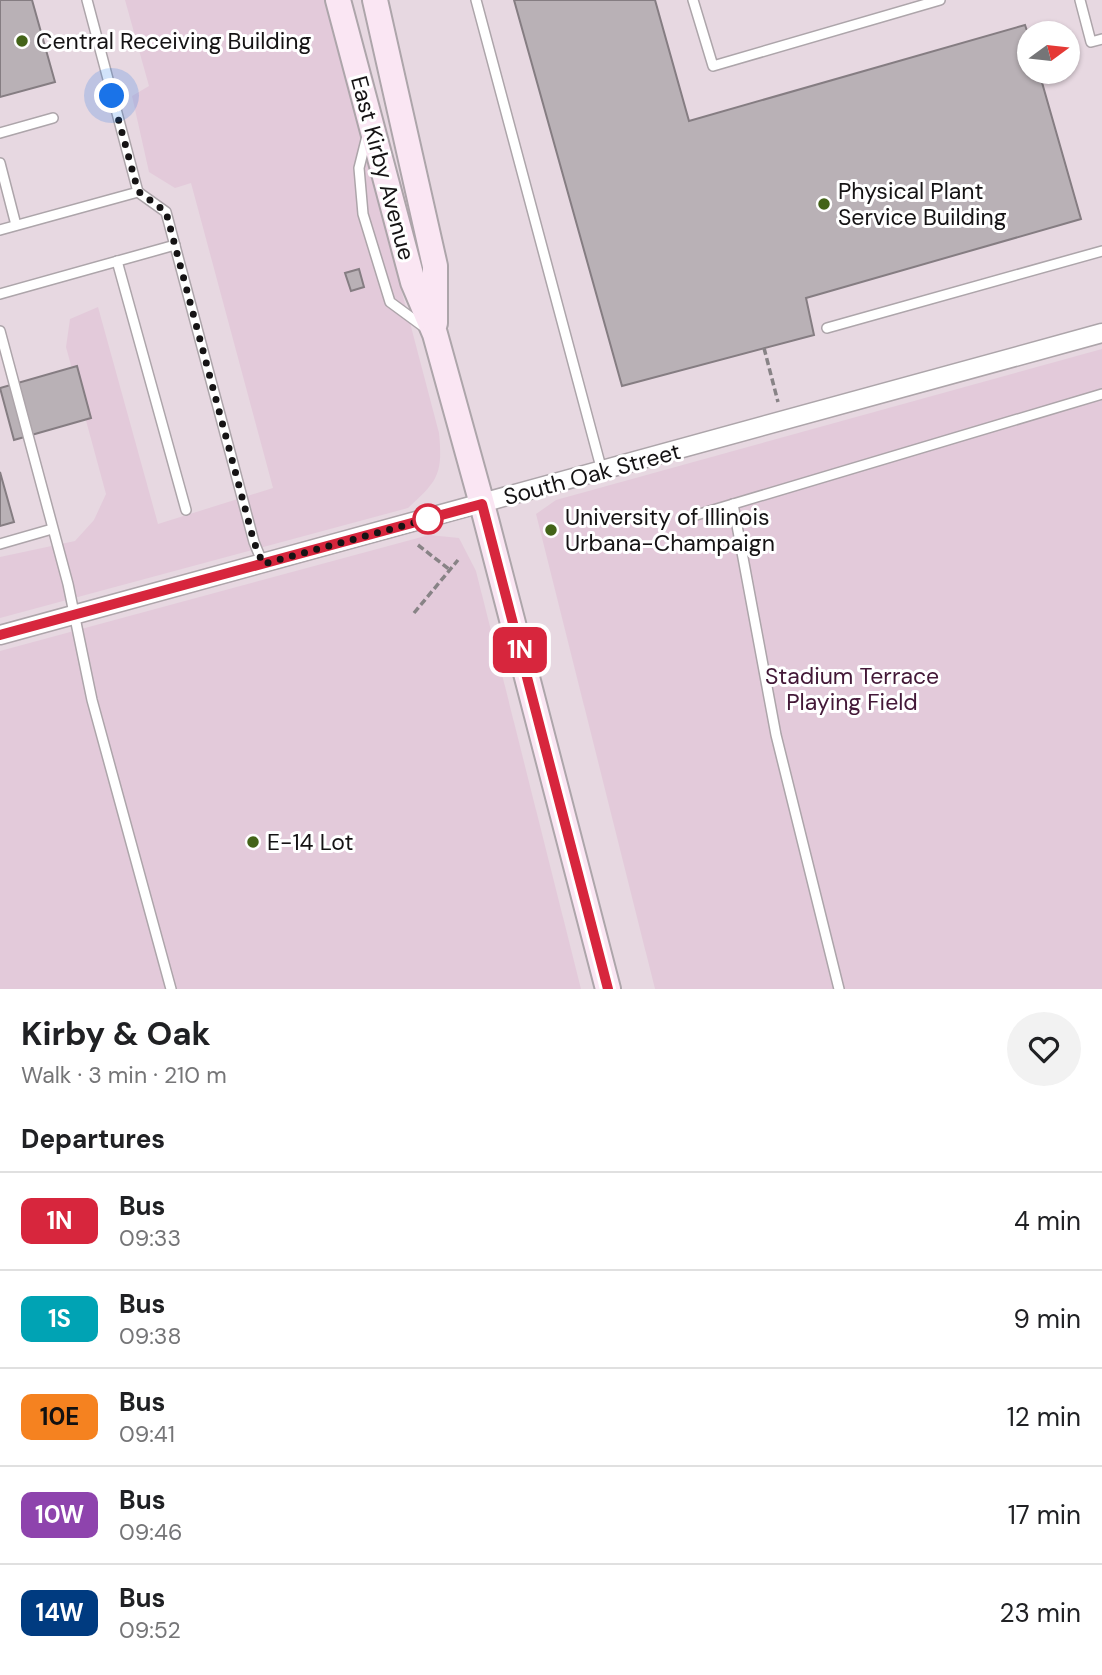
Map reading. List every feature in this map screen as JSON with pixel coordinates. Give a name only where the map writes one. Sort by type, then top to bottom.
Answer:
[{"type":"main road","name":"East Kirby Avenue","points":[[338,0],[413,282],[435,334],[482,504],[608,989]]},
{"type":"main road","name":"East Kirby Avenue","points":[[375,0],[435,266],[435,334]]},
{"type":"street","name":"South Oak Street","points":[[0,635],[1102,333]]},
{"type":"lane","points":[[87,0],[138,191],[166,212],[254,542],[263,564]]},
{"type":"lane","points":[[476,0],[602,471]]},
{"type":"lane","points":[[693,0],[713,66],[940,0]]},
{"type":"lane","points":[[1080,0],[1091,42],[1102,39]]},
{"type":"lane","points":[[0,133],[53,118]]},
{"type":"lane","points":[[0,163],[16,225]]},
{"type":"lane","points":[[0,230],[138,191]]},
{"type":"lane","points":[[0,294],[175,245]]},
{"type":"lane","points":[[827,328],[1102,250]]},
{"type":"lane","points":[[117,261],[186,510]]},
{"type":"lane","points":[[0,331],[74,615],[92,700],[171,989]]},
{"type":"lane","points":[[684,519],[1102,394]]},
{"type":"lane","points":[[733,504],[776,735],[839,989]]},
{"type":"lane","points":[[0,544],[52,529]]},
{"type":"path","points":[[764,348],[783,421]]},
{"type":"path","points":[[418,545],[450,570]]},
{"type":"path","points":[[414,612],[458,560]]},
{"type":"shaded area","name":"University of Illinois Urbana-Champaign","points":[[0,0],[1102,0],[1102,989],[0,989]]},
{"type":"green space","points":[[125,0],[325,0],[439,433],[439,468],[426,491],[408,508],[0,618],[0,557],[75,541],[94,520],[106,494],[66,347],[70,319],[98,307],[158,524],[273,488],[191,183],[175,188],[149,172],[132,96],[149,86]]},
{"type":"green space","name":"Stadium Terrace Playing Field","points":[[1102,349],[1102,989],[655,989],[536,514],[556,500]]},
{"type":"green space","name":"E-14 Lot","points":[[429,535],[459,538],[476,571],[581,989],[0,989],[0,651]]},
{"type":"building","name":"Central Receiving Building","points":[[0,0],[32,0],[55,82],[0,97]]},
{"type":"building","name":"Physical Plant Service Building","points":[[514,0],[655,0],[689,121],[1017,27],[1017,84],[1042,84],[1081,219],[806,298],[814,335],[622,386]]},
{"type":"building","points":[[359,269],[364,287],[351,291],[345,273]]},
{"type":"building","points":[[77,366],[91,418],[14,440],[0,388]]},
{"type":"building","points":[[0,472],[14,522],[0,526]]},
{"type":"bus line","name":"1N","points":[[0,635],[482,504],[608,989]]},
{"type":"place","name":"Central Receiving Building","points":[[22,41]]},
{"type":"place","name":"Physical Plant Service Building","points":[[824,204]]},
{"type":"place","name":"University of Illinois Urbana-Champaign","points":[[551,530]]},
{"type":"place","name":"E-14 Lot","points":[[253,842]]},
{"type":"route","points":[[112,96],[138,191],[166,212],[254,542],[263,564],[428,519]]}]
